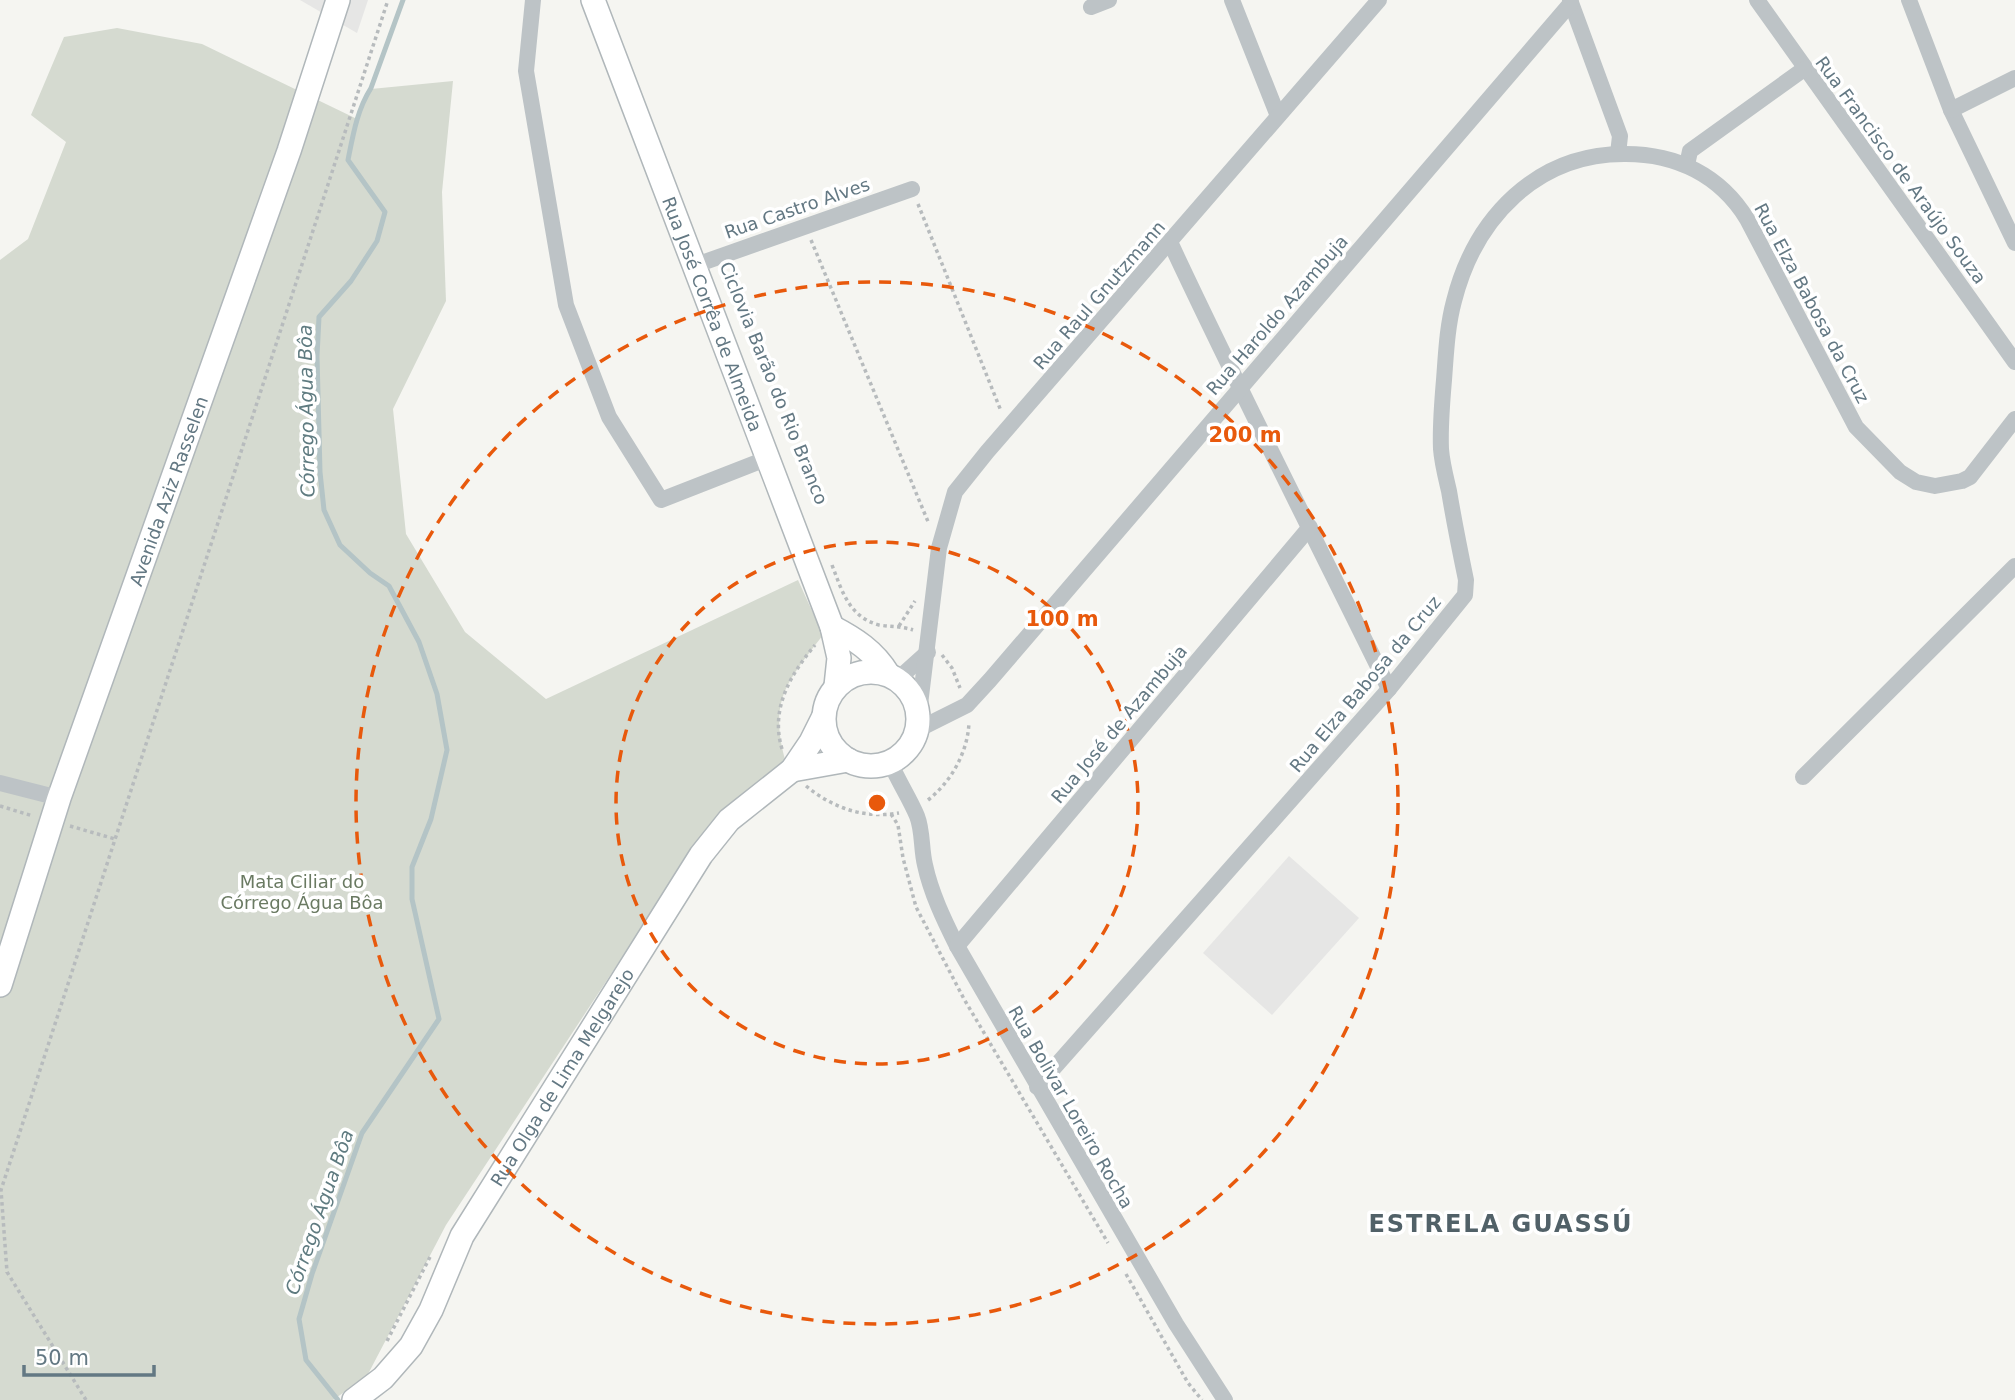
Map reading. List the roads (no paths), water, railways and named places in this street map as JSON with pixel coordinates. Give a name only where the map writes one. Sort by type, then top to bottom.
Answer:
[{"type":"street","name":"Avenida Aziz Rasselen","points":[[0,985],[59,798],[289,151],[338,0]]},
{"type":"street","points":[[533,0],[526,71],[566,305],[610,417],[661,500],[766,459]]},
{"type":"street","name":"Rua José Corrêa de Almeida","points":[[593,0],[832,627],[839,658],[836,686]]},
{"type":"street","points":[[1091,7],[1108,0]]},
{"type":"street","points":[[1232,0],[1278,116]]},
{"type":"street","name":"Rua Raul Gnutzmann","points":[[918,725],[939,548],[955,492],[1379,0]]},
{"type":"street","name":"Rua Francisco de Araújo Souza","points":[[1756,0],[2015,362]]},
{"type":"street","points":[[1909,0],[1951,110],[2015,243]]},
{"type":"street","points":[[1570,2],[1620,135],[1618,154]]},
{"type":"street","name":"Rua Haroldo Azambuja","points":[[918,725],[967,705],[1570,2]]},
{"type":"street","points":[[1688,165],[1690,151],[1804,69]]},
{"type":"street","points":[[1951,110],[2015,78]]},
{"type":"street","name":"Rua Elza Babosa da Cruz","points":[[1037,1087],[1389,689],[1465,595],[1465,580],[1441,441],[1449,322],[1462,276],[1472,254],[1495,218],[1536,177],[1576,160],[1618,154],[1653,156],[1688,165],[1722,187],[1740,207],[1856,428],[1900,472],[1916,482],[1944,486],[1970,477],[2015,419]]},
{"type":"street","name":"Rua Castro Alves","points":[[695,265],[912,189]]},
{"type":"street","points":[[1170,242],[1239,389],[1389,689]]},
{"type":"street","name":"Rua José de Azambuja","points":[[957,946],[1310,527]]},
{"type":"street","points":[[1803,777],[2015,566]]},
{"type":"street","points":[[832,627],[854,638],[869,650],[914,697],[918,725],[907,749],[890,762],[869,766],[848,760],[837,753],[829,742],[823,718],[825,706],[836,686],[847,677],[874,671],[893,677]]},
{"type":"street","points":[[893,677],[928,646]]},
{"type":"street","name":"Rua Olga de Lima Melgarejo","points":[[354,1400],[383,1378],[411,1346],[431,1310],[463,1236],[701,855],[729,820],[790,771],[823,718]]},
{"type":"street","name":"Rua Olga de Lima Melgarejo","points":[[790,771],[848,760]]},
{"type":"street","name":"Rua Bolivar Loreiro Rocha","points":[[890,762],[918,818],[925,864],[937,905],[957,946],[1176,1324],[1225,1400]]},
{"type":"street","points":[[0,783],[59,798]]},
{"type":"waterway","name":"Córrego Água Bôa","points":[[338,1400],[306,1360],[299,1319],[312,1274],[362,1133],[439,1019],[412,899],[412,867],[431,819],[447,750],[437,694],[419,642],[389,586],[370,573],[340,545],[324,510],[320,472],[317,356],[319,317],[351,281],[377,241],[385,212],[348,160],[359,114],[403,0]]},
{"type":"district","name":"ESTRELA GUASSÚ","points":[[1501,1224]]},
{"type":"park label","name":"Mata Ciliar do Córrego Água Bôa","points":[[302,891]]}]
